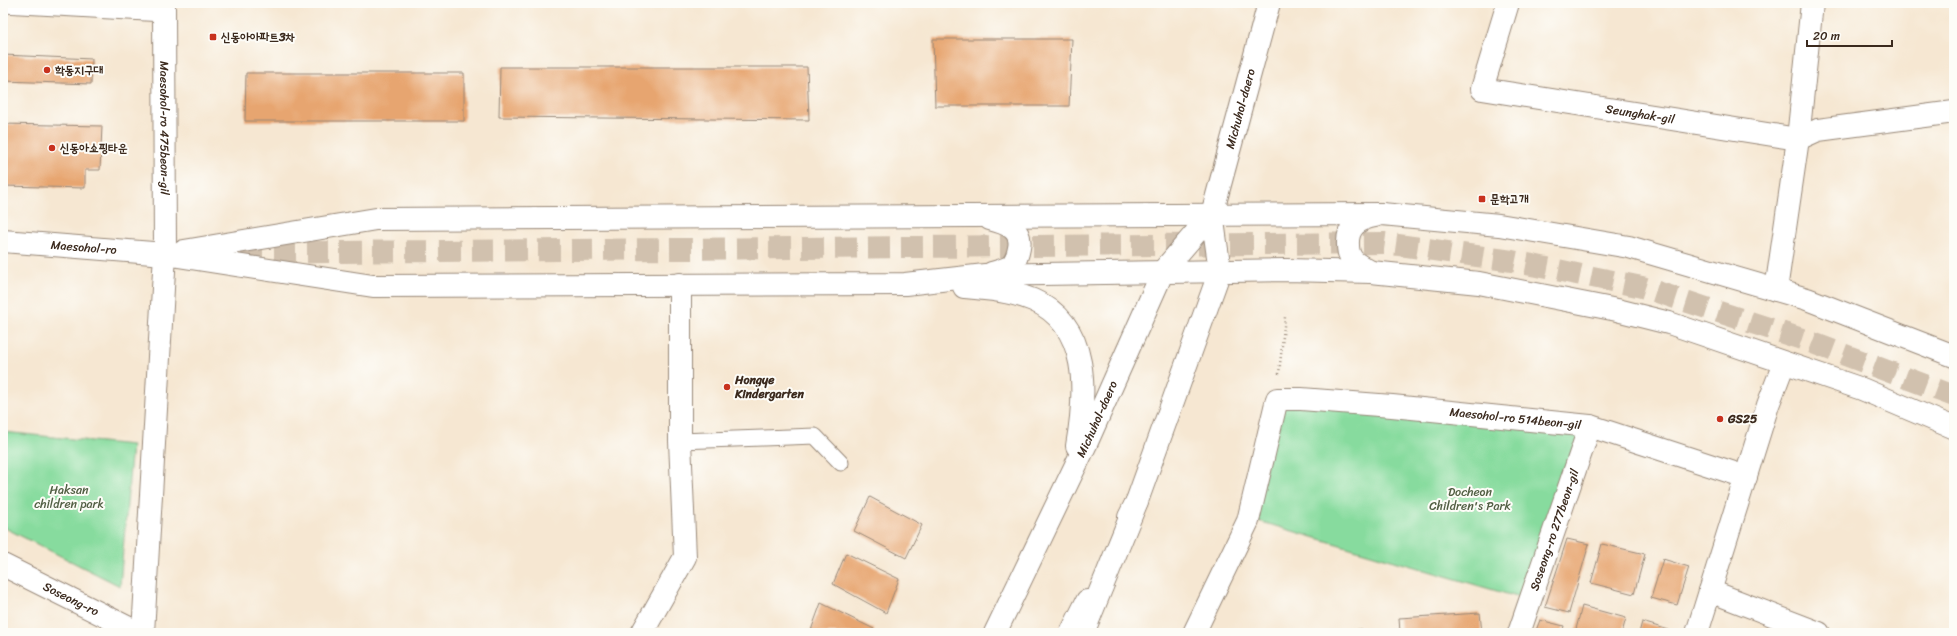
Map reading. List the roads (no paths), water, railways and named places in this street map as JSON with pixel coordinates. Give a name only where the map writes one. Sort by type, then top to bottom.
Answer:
[{"type":"main road","name":"Michuhol-daero","points":[[1071,633],[1137,501],[1220,271],[1212,214],[1269,3]]},
{"type":"main road","name":"Seunghak-gil","points":[[1508,3],[1482,89],[1798,139]]},
{"type":"main road","points":[[1776,290],[1798,139],[1812,3]]},
{"type":"main road","name":"Maesohol-ro 475beon-gil","points":[[143,633],[165,254],[164,9]]},
{"type":"main road","points":[[1798,139],[1818,130],[1954,112]]},
{"type":"main road","name":"Michuhol-daero","points":[[995,633],[1070,477],[1164,271],[1212,214]]},
{"type":"main road","points":[[1371,272],[1354,261],[1350,255],[1348,248],[1348,235],[1359,220],[1382,214]]},
{"type":"main road","points":[[165,254],[376,219],[1382,214],[1499,225],[1629,247],[1807,298],[1954,356]]},
{"type":"main road","points":[[980,217],[998,221],[1014,228],[1018,233],[1020,243],[1016,259],[1011,265],[985,274]]},
{"type":"main road","name":"Maesohol-ro","points":[[3,240],[165,254]]},
{"type":"main road","points":[[165,254],[373,286],[905,284],[945,285],[1004,292],[1033,300],[1048,309],[1060,320],[1076,346],[1080,358],[1082,380],[1082,417],[1070,477]]},
{"type":"main road","points":[[905,284],[985,274],[1102,274],[1164,271],[1371,272],[1478,284],[1617,310],[1669,324],[1862,389],[1954,428]]},
{"type":"main road","points":[[642,633],[685,557],[680,441],[680,284]]},
{"type":"main road","points":[[1697,633],[1768,405],[1784,363]]},
{"type":"main road","name":"Maesohol-ro 514beon-gil","points":[[1194,633],[1248,520],[1277,399],[1301,399],[1392,406],[1590,426],[1746,477]]},
{"type":"main road","name":"Soseong-ro 277beon-gil","points":[[1519,633],[1590,426]]},
{"type":"main road","points":[[1083,633],[1137,501]]},
{"type":"main road","name":"Soseong-ro","points":[[3,565],[139,633]]},
{"type":"main road","points":[[1710,591],[1819,633]]},
{"type":"lane","points":[[3,5],[164,9]]},
{"type":"lane","points":[[680,441],[815,436],[841,463]]},
{"type":"tunnel","points":[[208,253],[1384,243],[1512,261],[1642,287],[1805,340],[1954,396]]},
{"type":"place","name":"신동아아파트3차","points":[[213,37]]},
{"type":"place","name":"학동지구대","points":[[47,70]]},
{"type":"place","name":"신동아쇼핑타운","points":[[52,148]]},
{"type":"place","name":"문학고개","points":[[1482,199]]},
{"type":"place","name":"Hongye Kindergarten","points":[[727,387]]},
{"type":"place","name":"GS25","points":[[1720,419]]},
{"type":"park label","name":"Haksan children park","points":[[69,497]]},
{"type":"park label","name":"Docheon Children's Park","points":[[1470,499]]}]
